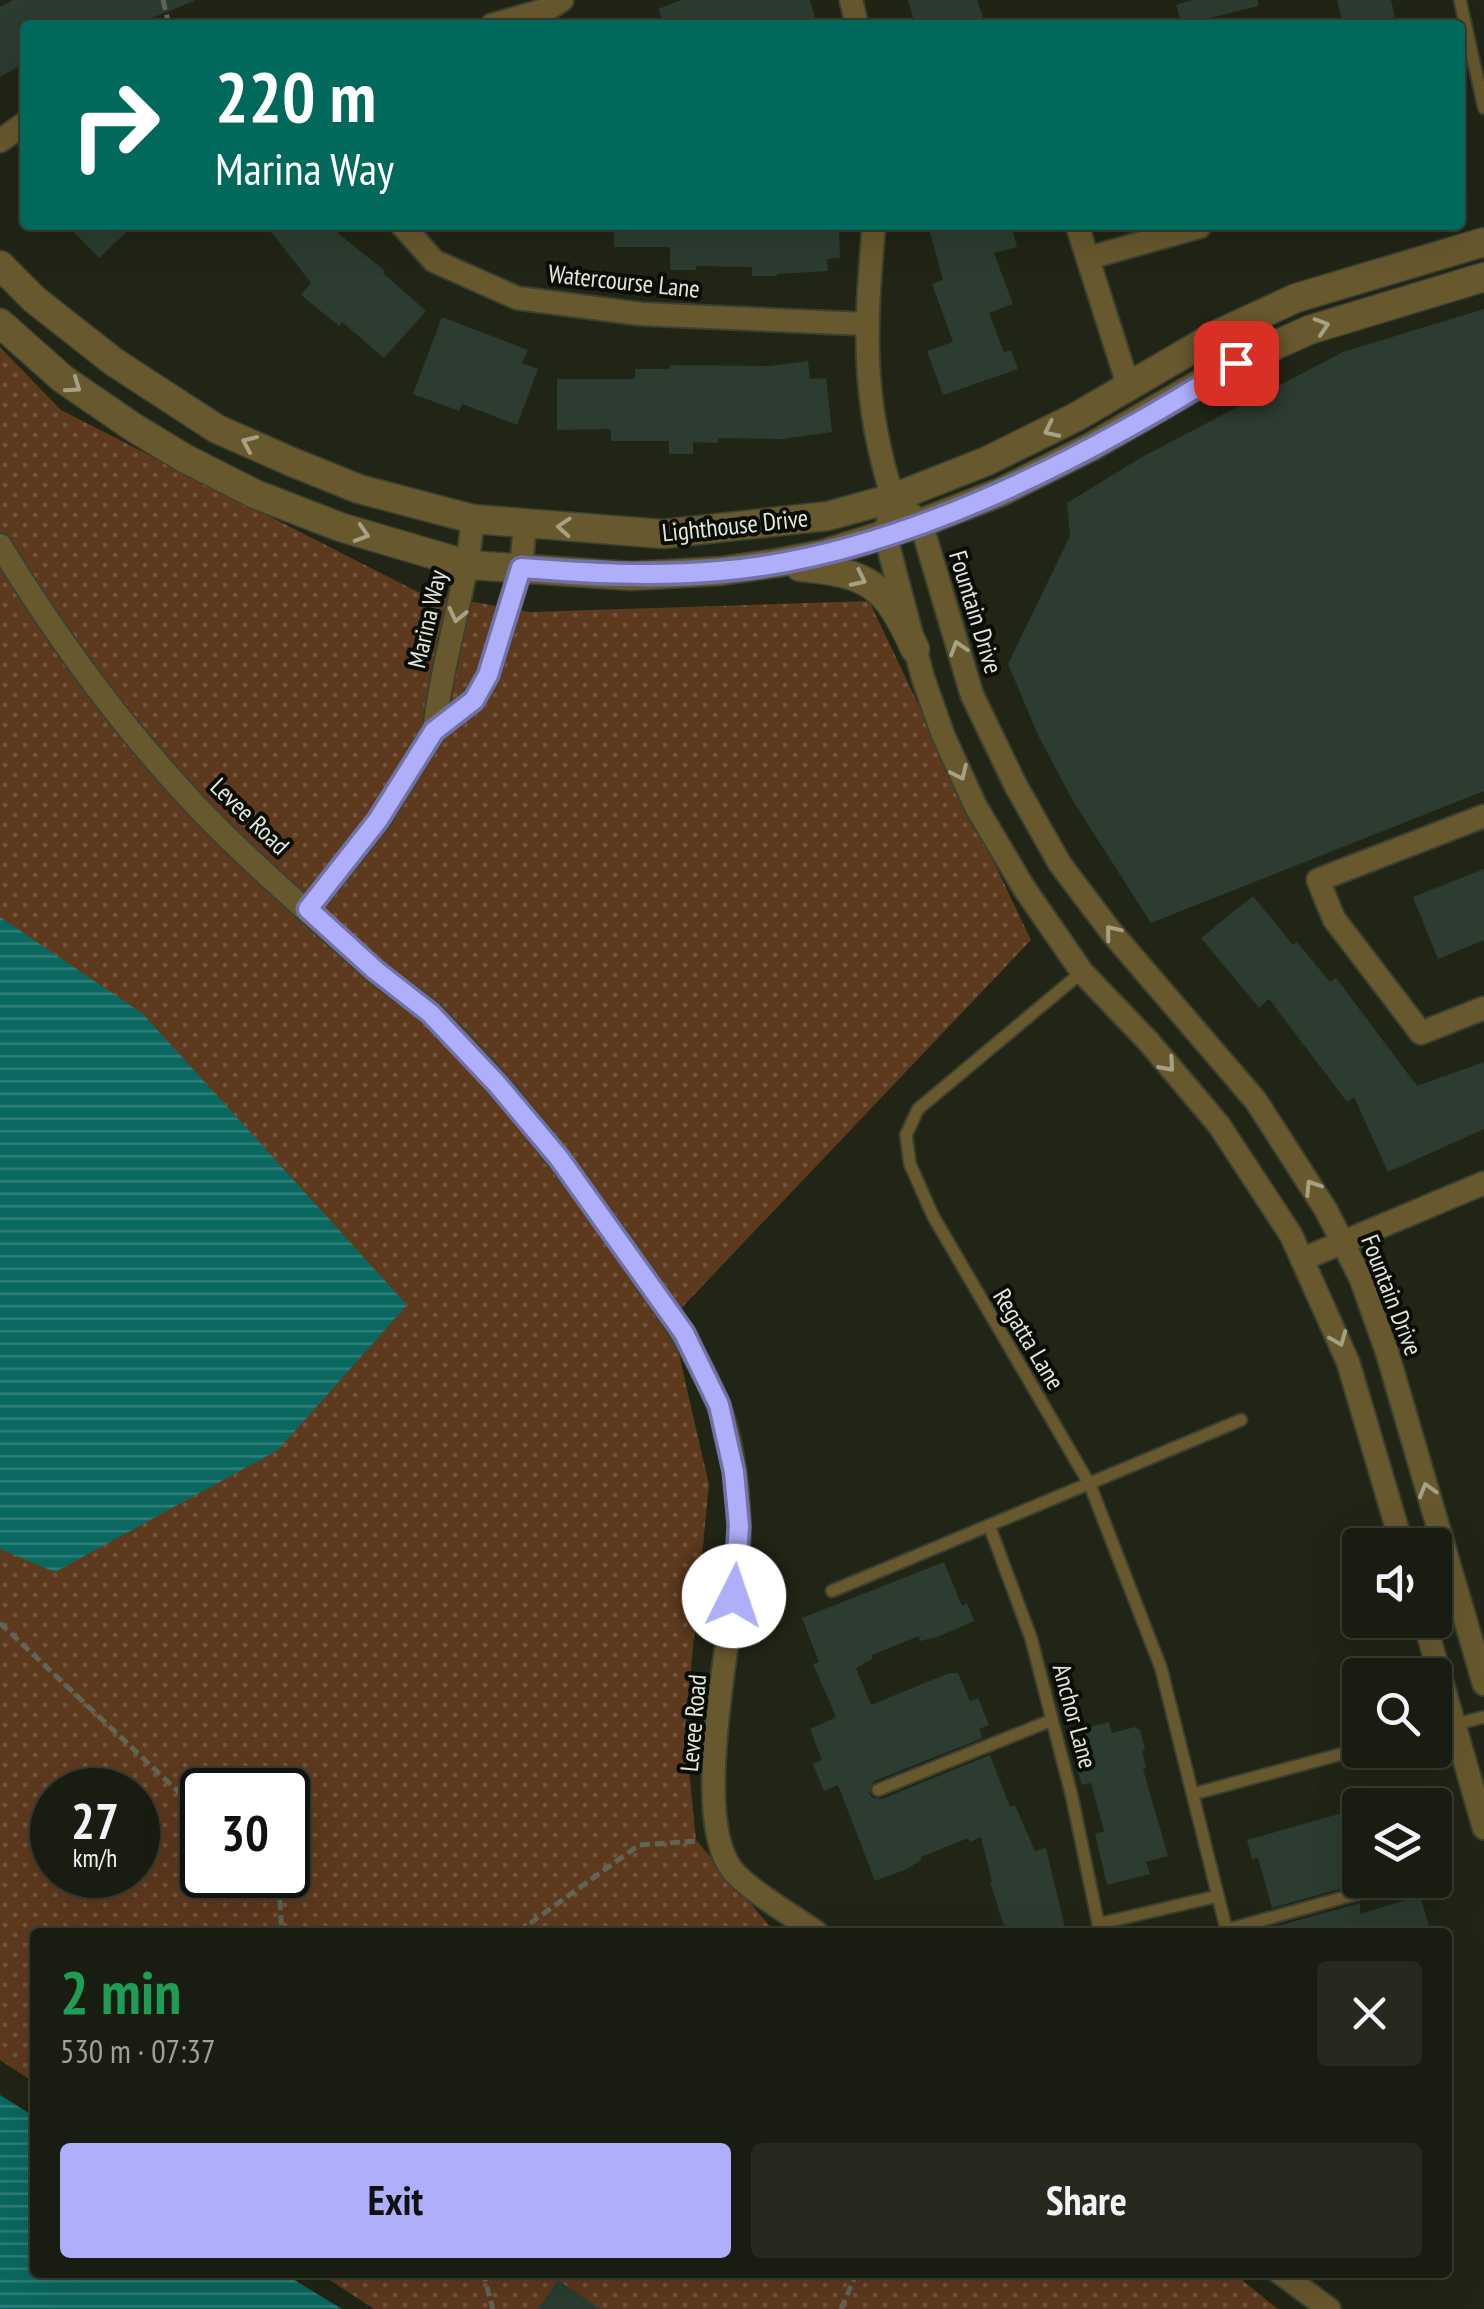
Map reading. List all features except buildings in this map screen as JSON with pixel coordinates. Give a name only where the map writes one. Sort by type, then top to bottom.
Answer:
[{"type":"street","points":[[510,20],[548,9],[562,0]]},
{"type":"street","points":[[0,141],[20,126]]},
{"type":"street","name":"Watercourse Lane","points":[[406,230],[434,261],[517,298],[641,314],[865,324]]},
{"type":"street","points":[[874,230],[865,324],[877,449],[893,498],[921,523]]},
{"type":"street","points":[[1079,230],[1129,388]]},
{"type":"street","points":[[1088,258],[1188,230]]},
{"type":"street","name":"Lighthouse Drive","points":[[0,265],[35,300],[114,362],[217,429],[360,488],[473,519],[663,534],[828,516],[893,498],[988,461],[1129,388],[1220,333],[1296,298],[1484,242]]},
{"type":"street","name":"Lighthouse Drive","points":[[0,323],[63,379],[184,458],[255,494],[340,527],[468,565],[632,576],[722,571],[823,554],[921,523],[1001,492],[1092,447],[1236,363],[1308,330],[1484,277]]},
{"type":"street","points":[[893,498],[885,534],[915,649],[943,735],[976,808],[1024,888],[1082,972],[1220,1125],[1291,1235],[1348,1362],[1397,1528]]},
{"type":"street","name":"Marina Way","points":[[434,731],[439,688],[468,565],[473,519]]},
{"type":"street","name":"Fountain Drive","points":[[921,523],[972,695],[1016,786],[1060,864],[1112,933],[1256,1101],[1326,1210],[1361,1280],[1388,1352],[1484,1684]]},
{"type":"street","name":"Marina Way","points":[[308,909],[378,820],[434,731],[474,700],[488,675],[521,568],[526,524]]},
{"type":"street","name":"Levee Road","points":[[0,546],[36,604],[120,718],[202,812],[375,970],[430,1013],[510,1098],[559,1158],[684,1333],[719,1405],[734,1472],[739,1526],[719,1716],[713,1808],[716,1836],[734,1872],[811,1928]]},
{"type":"street","points":[[768,564],[842,571],[871,584],[896,607],[915,649]]},
{"type":"street","points":[[1484,816],[1318,880],[1334,919],[1421,1033],[1484,1008]]},
{"type":"street","points":[[1303,1259],[1484,1183]]},
{"type":"street","points":[[1452,1745],[1484,1828]]},
{"type":"street","points":[[1287,2278],[1329,2309]]},
{"type":"lane","points":[[1465,22],[1484,108]]},
{"type":"lane","name":"Regatta Lane","points":[[1082,972],[918,1110],[906,1134],[910,1164],[933,1216],[1090,1485],[1162,1668],[1226,1928]]},
{"type":"lane","points":[[832,1591],[1241,1420]]},
{"type":"lane","name":"Anchor Lane","points":[[989,1525],[1031,1638],[1072,1797],[1099,1928],[1218,1896]]},
{"type":"lane","points":[[1452,1725],[1484,1716]]},
{"type":"lane","points":[[878,1790],[1052,1720]]},
{"type":"lane","points":[[1193,1794],[1342,1754]]},
{"type":"lane","points":[[1241,1928],[1344,1898]]},
{"type":"path","points":[[0,1622],[180,1793]]},
{"type":"path","points":[[524,1928],[639,1845],[690,1843],[716,1836]]},
{"type":"path","points":[[280,1898],[282,1928]]},
{"type":"path","points":[[484,2278],[493,2309]]},
{"type":"path","points":[[841,2309],[854,2278]]},
{"type":"shaded area","points":[[0,347],[61,410],[418,592],[530,612],[869,601],[1031,940],[671,1319],[709,1485],[685,1729],[696,1840],[773,1928],[30,1928],[30,2080],[0,2060]]},
{"type":"shaded area","points":[[327,2278],[1239,2278],[1278,2309],[374,2309]]},
{"type":"water","points":[[0,917],[143,1014],[407,1305],[278,1450],[55,1572],[0,1549]]},
{"type":"water","points":[[0,2095],[30,2114],[30,2278],[291,2278],[342,2309],[0,2309]]},
{"type":"route","points":[[734,1596],[739,1526],[734,1472],[719,1405],[684,1333],[559,1158],[497,1084],[430,1013],[308,909],[378,820],[434,731],[474,700],[488,675],[521,568],[632,576],[722,571],[823,554],[1001,492],[1092,447],[1236,363]]}]
